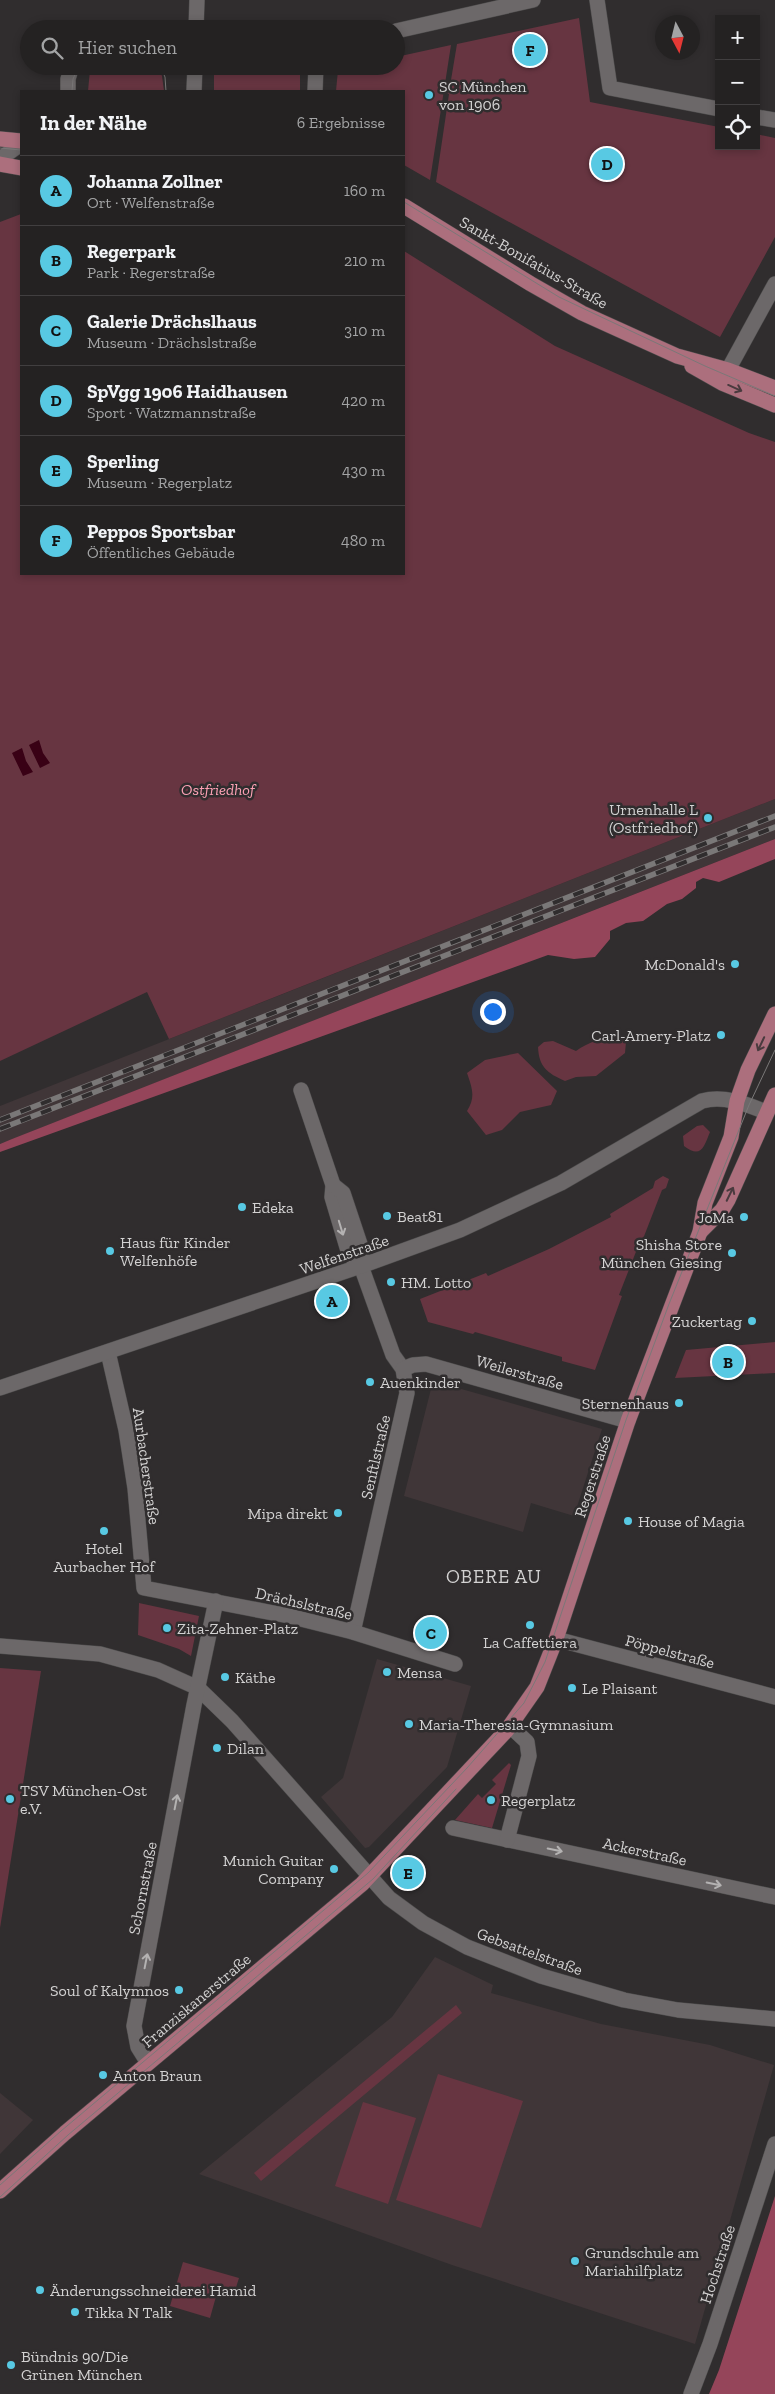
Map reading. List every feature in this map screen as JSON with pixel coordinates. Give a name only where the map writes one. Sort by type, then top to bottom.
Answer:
[{"type":"main road","points":[[0,139],[20,142]]},
{"type":"main road","points":[[0,164],[20,168]]},
{"type":"main road","name":"Sankt-Bonifatius-Straße","points":[[405,207],[557,300],[677,356],[722,383],[775,405]]},
{"type":"main road","name":"Sankt-Bonifatius-Straße","points":[[677,356],[728,370],[775,388]]},
{"type":"main road","name":"Regerstraße","points":[[510,1726],[537,1687],[556,1639],[628,1421],[700,1232],[705,1203],[731,1137],[737,1101],[748,1070],[775,1014]]},
{"type":"main road","name":"Regerstraße","points":[[700,1232],[722,1210],[728,1200],[775,1095]]},
{"type":"main road","points":[[370,1876],[510,1726]]},
{"type":"main road","name":"Franziskanerstraße","points":[[0,2191],[148,2063],[370,1876]]},
{"type":"street","points":[[196,20],[197,0]]},
{"type":"street","points":[[405,29],[533,0]]},
{"type":"street","points":[[597,0],[610,88],[715,108]]},
{"type":"street","points":[[68,90],[69,75]]},
{"type":"street","points":[[194,90],[195,75]]},
{"type":"street","points":[[315,90],[316,75]]},
{"type":"street","points":[[760,118],[775,120]]},
{"type":"street","points":[[0,159],[20,143]]},
{"type":"street","points":[[728,370],[775,284]]},
{"type":"street","name":"Senftlstraße","points":[[301,1090],[333,1185],[332,1197],[349,1254],[361,1266],[394,1355],[403,1369],[407,1393],[353,1632]]},
{"type":"street","name":"Welfenstraße","points":[[0,1388],[361,1266],[460,1230],[528,1199],[592,1166],[702,1100],[710,1098],[737,1101],[766,1112]]},
{"type":"street","name":"Aurbacherstraße","points":[[108,1352],[128,1439],[145,1587]]},
{"type":"street","name":"Weilerstraße","points":[[403,1369],[413,1365],[426,1364],[628,1421]]},
{"type":"street","name":"Drächslstraße","points":[[145,1587],[289,1616],[353,1632],[455,1664]]},
{"type":"street","points":[[198,1688],[216,1601]]},
{"type":"street","name":"Pöppelstraße","points":[[556,1639],[775,1697]]},
{"type":"street","name":"Gebsattelstraße","points":[[0,1646],[100,1654],[158,1670],[198,1688],[226,1715],[389,1898],[424,1923],[497,1961],[589,1991],[624,2000],[678,2010],[775,2019]]},
{"type":"street","name":"Schornstraße","points":[[148,2063],[138,2046],[134,2026],[198,1688]]},
{"type":"street","points":[[453,1828],[507,1840],[529,1756],[527,1742],[510,1726]]},
{"type":"street","name":"Ackerstraße","points":[[507,1840],[775,1897]]},
{"type":"street","name":"Hochstraße","points":[[691,2394],[710,2344],[775,2144]]},
{"type":"shaded area","points":[[39,740],[43,753],[50,763],[40,768],[29,745]]},
{"type":"shaded area","points":[[22,748],[26,761],[33,772],[23,776],[12,753]]},
{"type":"shaded area","points":[[775,799],[775,839],[0,1144],[0,1106]]},
{"type":"shaded area","points":[[775,839],[775,859],[719,882],[703,878],[696,882],[696,888],[682,899],[667,904],[643,921],[626,923],[610,931],[610,939],[595,957],[574,959],[548,955],[0,1152],[0,1144],[12,1139]]},
{"type":"shaded area","points":[[433,1381],[602,1429],[574,1516],[531,1503],[523,1532],[404,1496]]},
{"type":"shaded area","name":"Maria-Theresia-Gymnasium","points":[[377,1659],[471,1686],[447,1767],[369,1847],[365,1848],[321,1797],[343,1778]]},
{"type":"shaded area","points":[[435,1957],[493,1985],[491,1993],[601,2024],[710,2045],[774,2065],[695,2344],[452,2265],[199,2174],[392,2017]]},
{"type":"shaded area","points":[[0,2093],[33,2120],[0,2154]]},
{"type":"shaded area","points":[[775,2196],[775,2394],[709,2394],[719,2370]]},
{"type":"green space","points":[[579,18],[590,102],[715,126],[715,150],[760,150],[760,135],[775,138],[775,237],[720,337],[436,182],[449,94],[445,92],[451,80],[457,44]]},
{"type":"green space","points":[[451,45],[430,180],[405,166],[405,90],[336,90],[338,75],[405,75],[405,55]]},
{"type":"green space","points":[[90,75],[162,75],[164,90],[88,90]]},
{"type":"green space","points":[[214,75],[300,75],[300,90],[214,90]]},
{"type":"green space","name":"Ostfriedhof","points":[[20,214],[20,575],[405,575],[405,252],[555,346],[749,433],[775,442],[775,799],[169,1039],[147,992],[0,1061],[0,222]]},
{"type":"green space","points":[[616,1037],[626,1042],[625,1053],[596,1076],[576,1077],[565,1081],[549,1072],[540,1060],[538,1047],[544,1042],[553,1041],[576,1051],[595,1041]]},
{"type":"green space","points":[[518,1053],[557,1091],[551,1105],[520,1112],[502,1130],[486,1135],[467,1111],[472,1101],[472,1088],[467,1073],[485,1060]]},
{"type":"green space","points":[[703,1125],[710,1132],[701,1150],[694,1151],[684,1146],[683,1136],[697,1126]]},
{"type":"green space","points":[[663,1176],[669,1179],[666,1188],[662,1190],[619,1295],[622,1296],[595,1370],[562,1361],[562,1357],[475,1332],[473,1334],[428,1322],[420,1299],[486,1273],[488,1276],[549,1249],[611,1217],[610,1214],[653,1188],[655,1181]]},
{"type":"green space","points":[[775,1342],[775,1373],[675,1378],[686,1350]]},
{"type":"green space","points":[[139,1603],[199,1616],[191,1656],[179,1649],[138,1635]]},
{"type":"green space","name":"TSV München-Ost e.V.","points":[[0,1668],[41,1671],[0,1928]]},
{"type":"green space","points":[[509,1763],[511,1765],[492,1828],[455,1820],[478,1794],[482,1798],[496,1784],[492,1780]]},
{"type":"green space","points":[[456,2005],[462,2013],[261,2181],[254,2173]]},
{"type":"green space","points":[[438,2074],[523,2101],[481,2228],[396,2200]]},
{"type":"green space","points":[[363,2102],[416,2118],[388,2204],[335,2186]]},
{"type":"green space","points":[[183,2262],[239,2278],[233,2297],[217,2293],[210,2318],[170,2306]]},
{"type":"tram line","points":[[72,90],[75,75]]},
{"type":"tram line","points":[[164,75],[166,90]]},
{"type":"tram line","points":[[0,148],[20,150]]},
{"type":"tram line","points":[[405,203],[559,297],[705,366],[775,396]]},
{"type":"tram line","points":[[0,2185],[61,2131],[368,1873],[467,1768],[524,1703],[545,1662],[626,1420],[669,1304],[749,1105],[775,1050]]},
{"type":"tram line","points":[[0,2197],[68,2135],[373,1879],[456,1789]]},
{"type":"railway","points":[[0,1120],[775,816]]},
{"type":"railway","points":[[0,1129],[775,827]]},
{"type":"place","name":"Peppos Sportsbar","points":[[530,50]]},
{"type":"place","name":"SC München von 1906","points":[[429,95]]},
{"type":"place","name":"SpVgg 1906 Haidhausen","points":[[607,164]]},
{"type":"place","name":"Urnenhalle L (Ostfriedhof)","points":[[708,818]]},
{"type":"place","name":"McDonald's","points":[[735,964]]},
{"type":"place","name":"Carl-Amery-Platz","points":[[721,1035]]},
{"type":"place","name":"Edeka","points":[[242,1207]]},
{"type":"place","name":"Beat81","points":[[387,1216]]},
{"type":"place","name":"JoMa","points":[[744,1217]]},
{"type":"place","name":"Haus für Kinder Welfenhöfe","points":[[110,1251]]},
{"type":"place","name":"Shisha Store München Giesing","points":[[732,1253]]},
{"type":"place","name":"HM. Lotto","points":[[391,1282]]},
{"type":"place","name":"Johanna Zollner","points":[[332,1301]]},
{"type":"place","name":"Zuckertag","points":[[752,1321]]},
{"type":"place","name":"Regerpark","points":[[728,1362]]},
{"type":"place","name":"Auenkinder","points":[[370,1382]]},
{"type":"place","name":"Sternenhaus","points":[[679,1403]]},
{"type":"place","name":"Mipa direkt","points":[[338,1513]]},
{"type":"place","name":"House of Magia","points":[[628,1521]]},
{"type":"place","name":"Hotel Aurbacher Hof","points":[[104,1531]]},
{"type":"place","name":"La Caffettiera","points":[[530,1625]]},
{"type":"place","name":"Zita-Zehner-Platz","points":[[167,1628]]},
{"type":"place","name":"Galerie Drächslhaus","points":[[431,1633]]},
{"type":"place","name":"Mensa","points":[[387,1672]]},
{"type":"place","name":"Käthe","points":[[225,1677]]},
{"type":"place","name":"Le Plaisant","points":[[572,1688]]},
{"type":"place","name":"Maria-Theresia-Gymnasium","points":[[409,1724]]},
{"type":"place","name":"Dilan","points":[[217,1748]]},
{"type":"place","name":"TSV München-Ost e.V.","points":[[10,1799]]},
{"type":"place","name":"Regerplatz","points":[[491,1800]]},
{"type":"place","name":"Munich Guitar Company","points":[[334,1869]]},
{"type":"place","name":"Sperling","points":[[408,1873]]},
{"type":"place","name":"Soul of Kalymnos","points":[[179,1990]]},
{"type":"place","name":"Anton Braun","points":[[103,2075]]},
{"type":"place","name":"Grundschule am Mariahilfplatz","points":[[575,2261]]},
{"type":"place","name":"Änderungsschneiderei Hamid","points":[[40,2290]]},
{"type":"place","name":"Tikka N Talk","points":[[75,2312]]},
{"type":"place","name":"Bündnis 90/Die Grünen München","points":[[11,2365]]},
{"type":"district","name":"OBERE AU","points":[[494,1576]]}]
